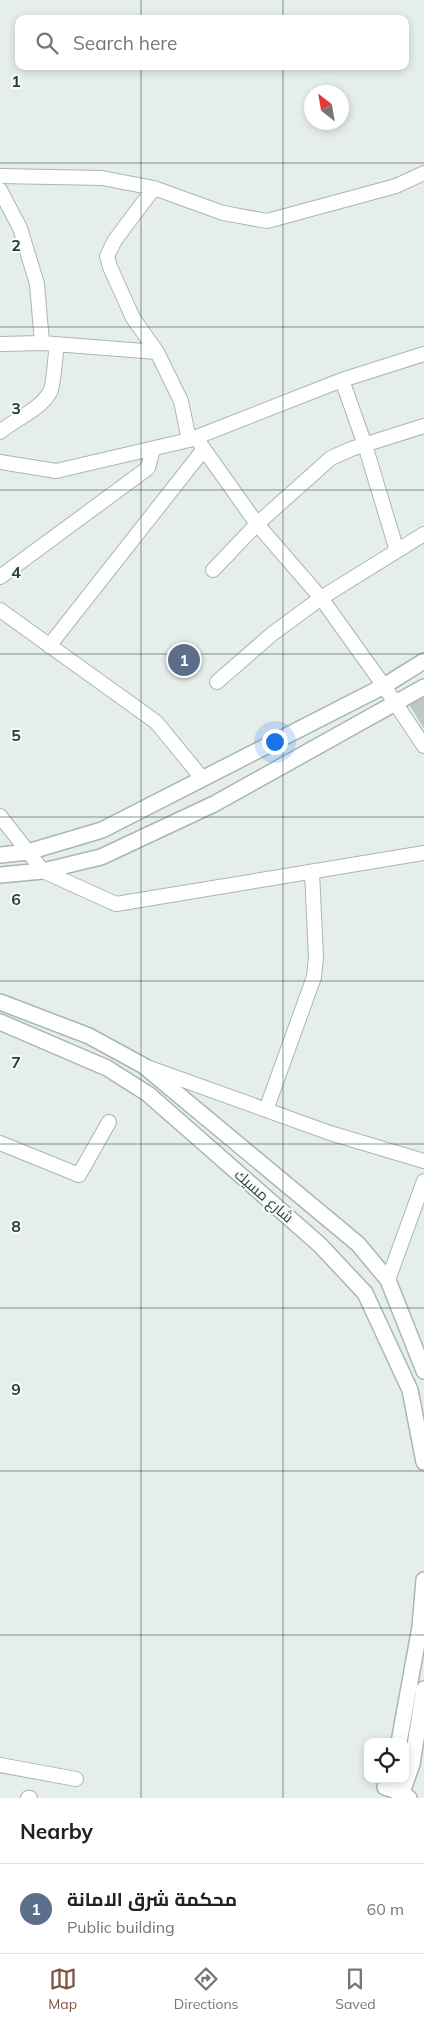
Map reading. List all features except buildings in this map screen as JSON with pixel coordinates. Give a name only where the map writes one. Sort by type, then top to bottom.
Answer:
[{"type":"street","points":[[0,176],[102,178],[154,188],[223,213],[267,220],[396,186],[424,173]]},
{"type":"street","points":[[154,188],[115,240],[107,256],[133,318],[157,352],[181,401],[196,442],[257,524],[321,598],[396,703],[424,746]]},
{"type":"street","points":[[0,190],[20,228],[36,284],[42,342]]},
{"type":"street","points":[[0,344],[42,342],[56,345],[157,352]]},
{"type":"street","points":[[0,432],[40,404],[50,392],[56,345]]},
{"type":"street","points":[[0,462],[56,471],[153,449],[196,442],[342,380],[424,354]]},
{"type":"street","points":[[342,380],[365,445],[397,551]]},
{"type":"street","points":[[213,570],[257,524],[310,474],[331,458],[424,426]]},
{"type":"street","points":[[49,646],[196,442]]},
{"type":"street","points":[[0,577],[148,468],[153,449]]},
{"type":"street","points":[[217,682],[272,634],[321,598],[424,534]]},
{"type":"street","points":[[0,610],[156,722],[202,778]]},
{"type":"street","points":[[0,856],[28,852],[102,830],[384,686],[424,661]]},
{"type":"street","points":[[0,875],[43,871],[101,857],[214,804],[424,686]]},
{"type":"street","points":[[0,816],[43,871],[116,904],[424,853]]},
{"type":"street","points":[[266,1110],[314,978],[316,957],[312,872]]},
{"type":"street","name":"شارع مسيك","points":[[0,1002],[89,1036],[144,1066],[358,1244],[388,1280],[424,1371]]},
{"type":"street","name":"شارع مسيك","points":[[0,1022],[107,1068],[148,1094],[320,1245],[365,1293],[410,1390],[424,1462]]},
{"type":"street","points":[[144,1066],[330,1133],[424,1161]]},
{"type":"street","points":[[0,1143],[79,1175],[109,1122]]},
{"type":"street","points":[[388,1280],[424,1182]]},
{"type":"street","points":[[400,1738],[420,1627],[424,1580]]},
{"type":"street","points":[[385,1788],[404,1796],[412,1764],[424,1689]]},
{"type":"street","points":[[0,1765],[76,1779]]},
{"type":"place","name":"محكمة شرق الامانة","points":[[184,660]]}]
